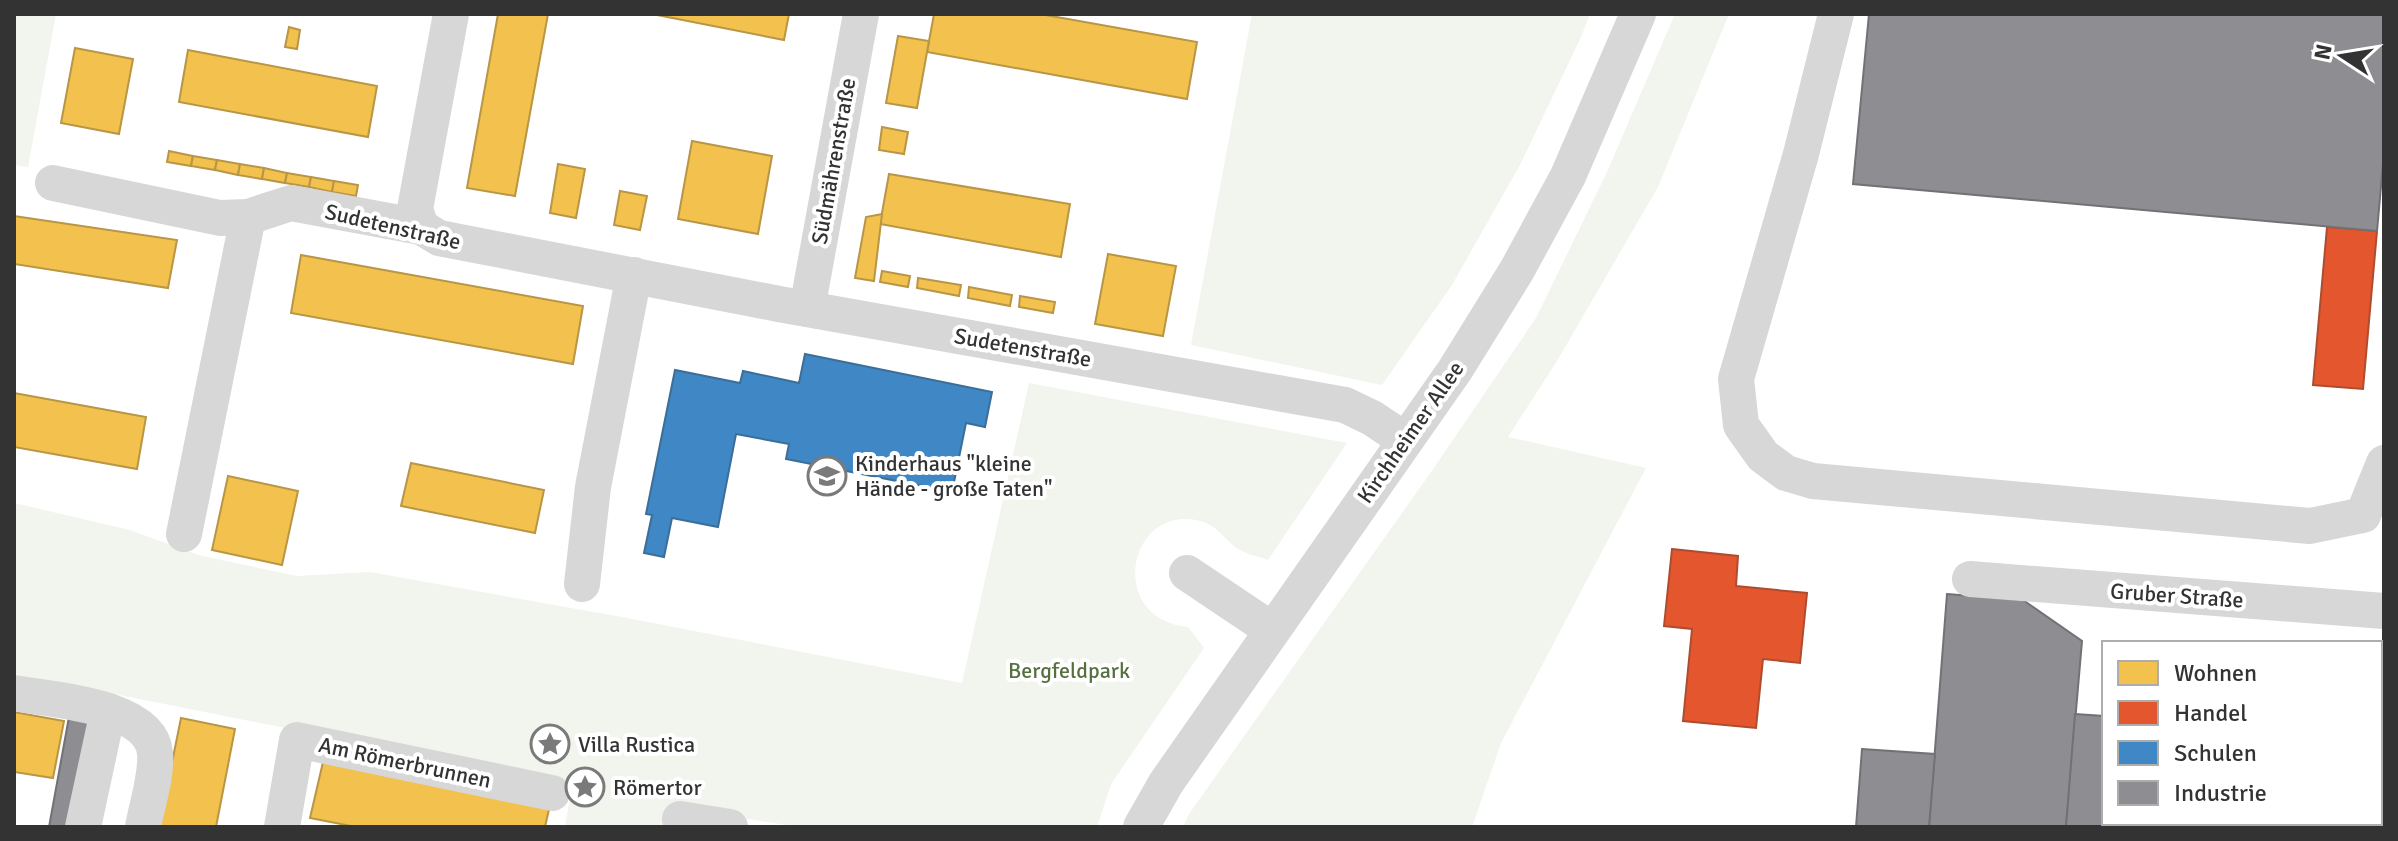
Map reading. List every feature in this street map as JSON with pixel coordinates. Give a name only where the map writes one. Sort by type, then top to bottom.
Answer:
[{"type":"street","points":[[421,227],[415,209],[451,14]]},
{"type":"street","name":"Südmährenstraße","points":[[807,309],[842,104],[861,14]]},
{"type":"street","name":"Kirchheimer Allee","points":[[1141,827],[1166,783],[1455,370],[1517,270],[1568,176],[1638,14]]},
{"type":"street","points":[[1836,14],[1801,154],[1736,379],[1741,425],[1763,456],[1786,473],[1813,481],[2310,526],[2363,515],[2384,463]]},
{"type":"street","name":"Sudetenstraße","points":[[53,183],[220,218],[248,217],[291,203],[421,227],[439,238],[807,309],[1345,405],[1405,440]]},
{"type":"street","points":[[184,534],[248,217]]},
{"type":"street","points":[[582,584],[593,487],[634,275]]},
{"type":"street","points":[[1187,573],[1272,630]]},
{"type":"street","name":"Gruber Straße","points":[[1970,579],[2384,611]]},
{"type":"street","points":[[14,693],[108,711],[135,721],[147,732],[155,751],[143,827]]},
{"type":"street","points":[[83,827],[108,711]]},
{"type":"street","name":"Am Römerbrunnen","points":[[282,827],[297,740],[552,793]]},
{"type":"street","points":[[680,819],[730,827]]},
{"type":"green space","points":[[14,14],[56,14],[28,167],[14,165]]},
{"type":"green space","points":[[1252,14],[1590,14],[1521,163],[1452,285],[1382,385],[1191,345]]},
{"type":"green space","points":[[1675,14],[1729,14],[1658,187],[1557,361],[1508,437],[1646,468],[1501,743],[1472,827],[1183,827],[1189,814],[1536,318],[1607,172]]},
{"type":"green space","name":"Bergfeldpark","points":[[1029,383],[1347,443],[1268,560],[1237,548],[1215,528],[1200,521],[1175,520],[1156,529],[1143,545],[1136,564],[1136,585],[1145,605],[1162,619],[1188,627],[1204,648],[1111,784],[1097,827],[800,827],[677,808],[673,827],[565,827],[572,785],[14,674],[14,503],[130,530],[198,555],[297,576],[370,572],[962,683]]},
{"type":"building: Wohnen","points":[[498,14],[548,14],[515,196],[467,188]]},
{"type":"building: Wohnen","points":[[652,14],[789,14],[784,40]]},
{"type":"building: Wohnen","points":[[934,14],[1040,14],[1197,42],[1187,99],[927,52]]},
{"type":"building: Wohnen","points":[[289,27],[300,30],[297,49],[285,47]]},
{"type":"building: Wohnen","points":[[898,36],[929,41],[917,108],[886,103]]},
{"type":"building: Wohnen","points":[[75,48],[133,59],[119,134],[61,123]]},
{"type":"building: Wohnen","points":[[188,50],[377,86],[368,137],[179,102]]},
{"type":"building: Wohnen","points":[[882,127],[908,132],[904,154],[879,150]]},
{"type":"building: Wohnen","points":[[692,141],[772,156],[758,234],[678,219]]},
{"type":"building: Wohnen","points":[[169,151],[193,156],[191,166],[167,162]]},
{"type":"building: Wohnen","points":[[193,156],[217,160],[215,170],[191,166]]},
{"type":"building: Wohnen","points":[[217,160],[240,164],[238,175],[215,170]]},
{"type":"building: Wohnen","points":[[240,164],[264,168],[262,179],[238,175]]},
{"type":"building: Wohnen","points":[[558,164],[585,169],[576,218],[550,213]]},
{"type":"building: Wohnen","points":[[264,168],[287,173],[285,183],[262,179]]},
{"type":"building: Wohnen","points":[[287,173],[311,177],[309,187],[285,183]]},
{"type":"building: Wohnen","points":[[889,174],[1070,204],[1061,257],[880,224]]},
{"type":"building: Wohnen","points":[[311,177],[334,181],[332,192],[309,187]]},
{"type":"building: Wohnen","points":[[334,181],[358,185],[356,196],[332,192]]},
{"type":"building: Wohnen","points":[[620,191],[647,196],[640,230],[614,225]]},
{"type":"building: Wohnen","points":[[882,214],[874,281],[855,278],[866,217]]},
{"type":"building: Wohnen","points":[[14,216],[177,240],[168,288],[14,264]]},
{"type":"building: Wohnen","points":[[1108,254],[1176,266],[1163,336],[1095,324]]},
{"type":"building: Wohnen","points":[[301,255],[583,306],[573,364],[291,313]]},
{"type":"building: Wohnen","points":[[882,271],[910,276],[908,287],[880,282]]},
{"type":"building: Wohnen","points":[[918,278],[961,285],[959,296],[917,288]]},
{"type":"building: Wohnen","points":[[969,287],[1012,295],[1010,306],[968,298]]},
{"type":"building: Wohnen","points":[[1020,296],[1055,302],[1053,313],[1019,307]]},
{"type":"building: Wohnen","points":[[14,393],[146,417],[137,469],[14,447]]},
{"type":"building: Wohnen","points":[[411,463],[544,490],[535,533],[401,506]]},
{"type":"building: Wohnen","points":[[228,476],[298,491],[282,565],[212,550]]},
{"type":"building: Wohnen","points":[[14,712],[64,721],[53,778],[14,772]]},
{"type":"building: Wohnen","points":[[181,718],[235,729],[216,827],[159,827]]},
{"type":"building: Wohnen","points":[[323,762],[550,805],[545,827],[356,827],[310,818]]},
{"type":"building: Handel","points":[[2327,227],[2377,231],[2363,389],[2313,385]]},
{"type":"building: Handel","points":[[1672,549],[1738,556],[1736,586],[1807,593],[1800,663],[1763,659],[1756,728],[1683,721],[1692,629],[1664,626]]},
{"type":"building: Schulen","points":[[805,354],[992,392],[985,427],[966,423],[952,492],[786,459],[789,444],[736,434],[718,527],[672,518],[664,557],[644,553],[652,515],[646,514],[675,370],[740,383],[743,371],[799,383]]},
{"type":"building: Industrie","points":[[1869,14],[2384,14],[2384,153],[2377,231],[1853,184]]},
{"type":"building: Industrie","points":[[1947,594],[2023,600],[2082,641],[2066,827],[1929,827]]},
{"type":"building: Industrie","points":[[2075,714],[2102,716],[2102,825],[2331,825],[2331,827],[2066,827]]},
{"type":"building: Industrie","points":[[69,717],[91,721],[71,827],[49,827]]},
{"type":"building: Industrie","points":[[1862,749],[1935,754],[1929,827],[1856,827]]},
{"type":"place","name":"Kinderhaus \"kleine Hände - große Taten\"","points":[[827,476]]},
{"type":"place","name":"Villa Rustica","points":[[550,744]]},
{"type":"place","name":"Römertor","points":[[585,787]]}]
